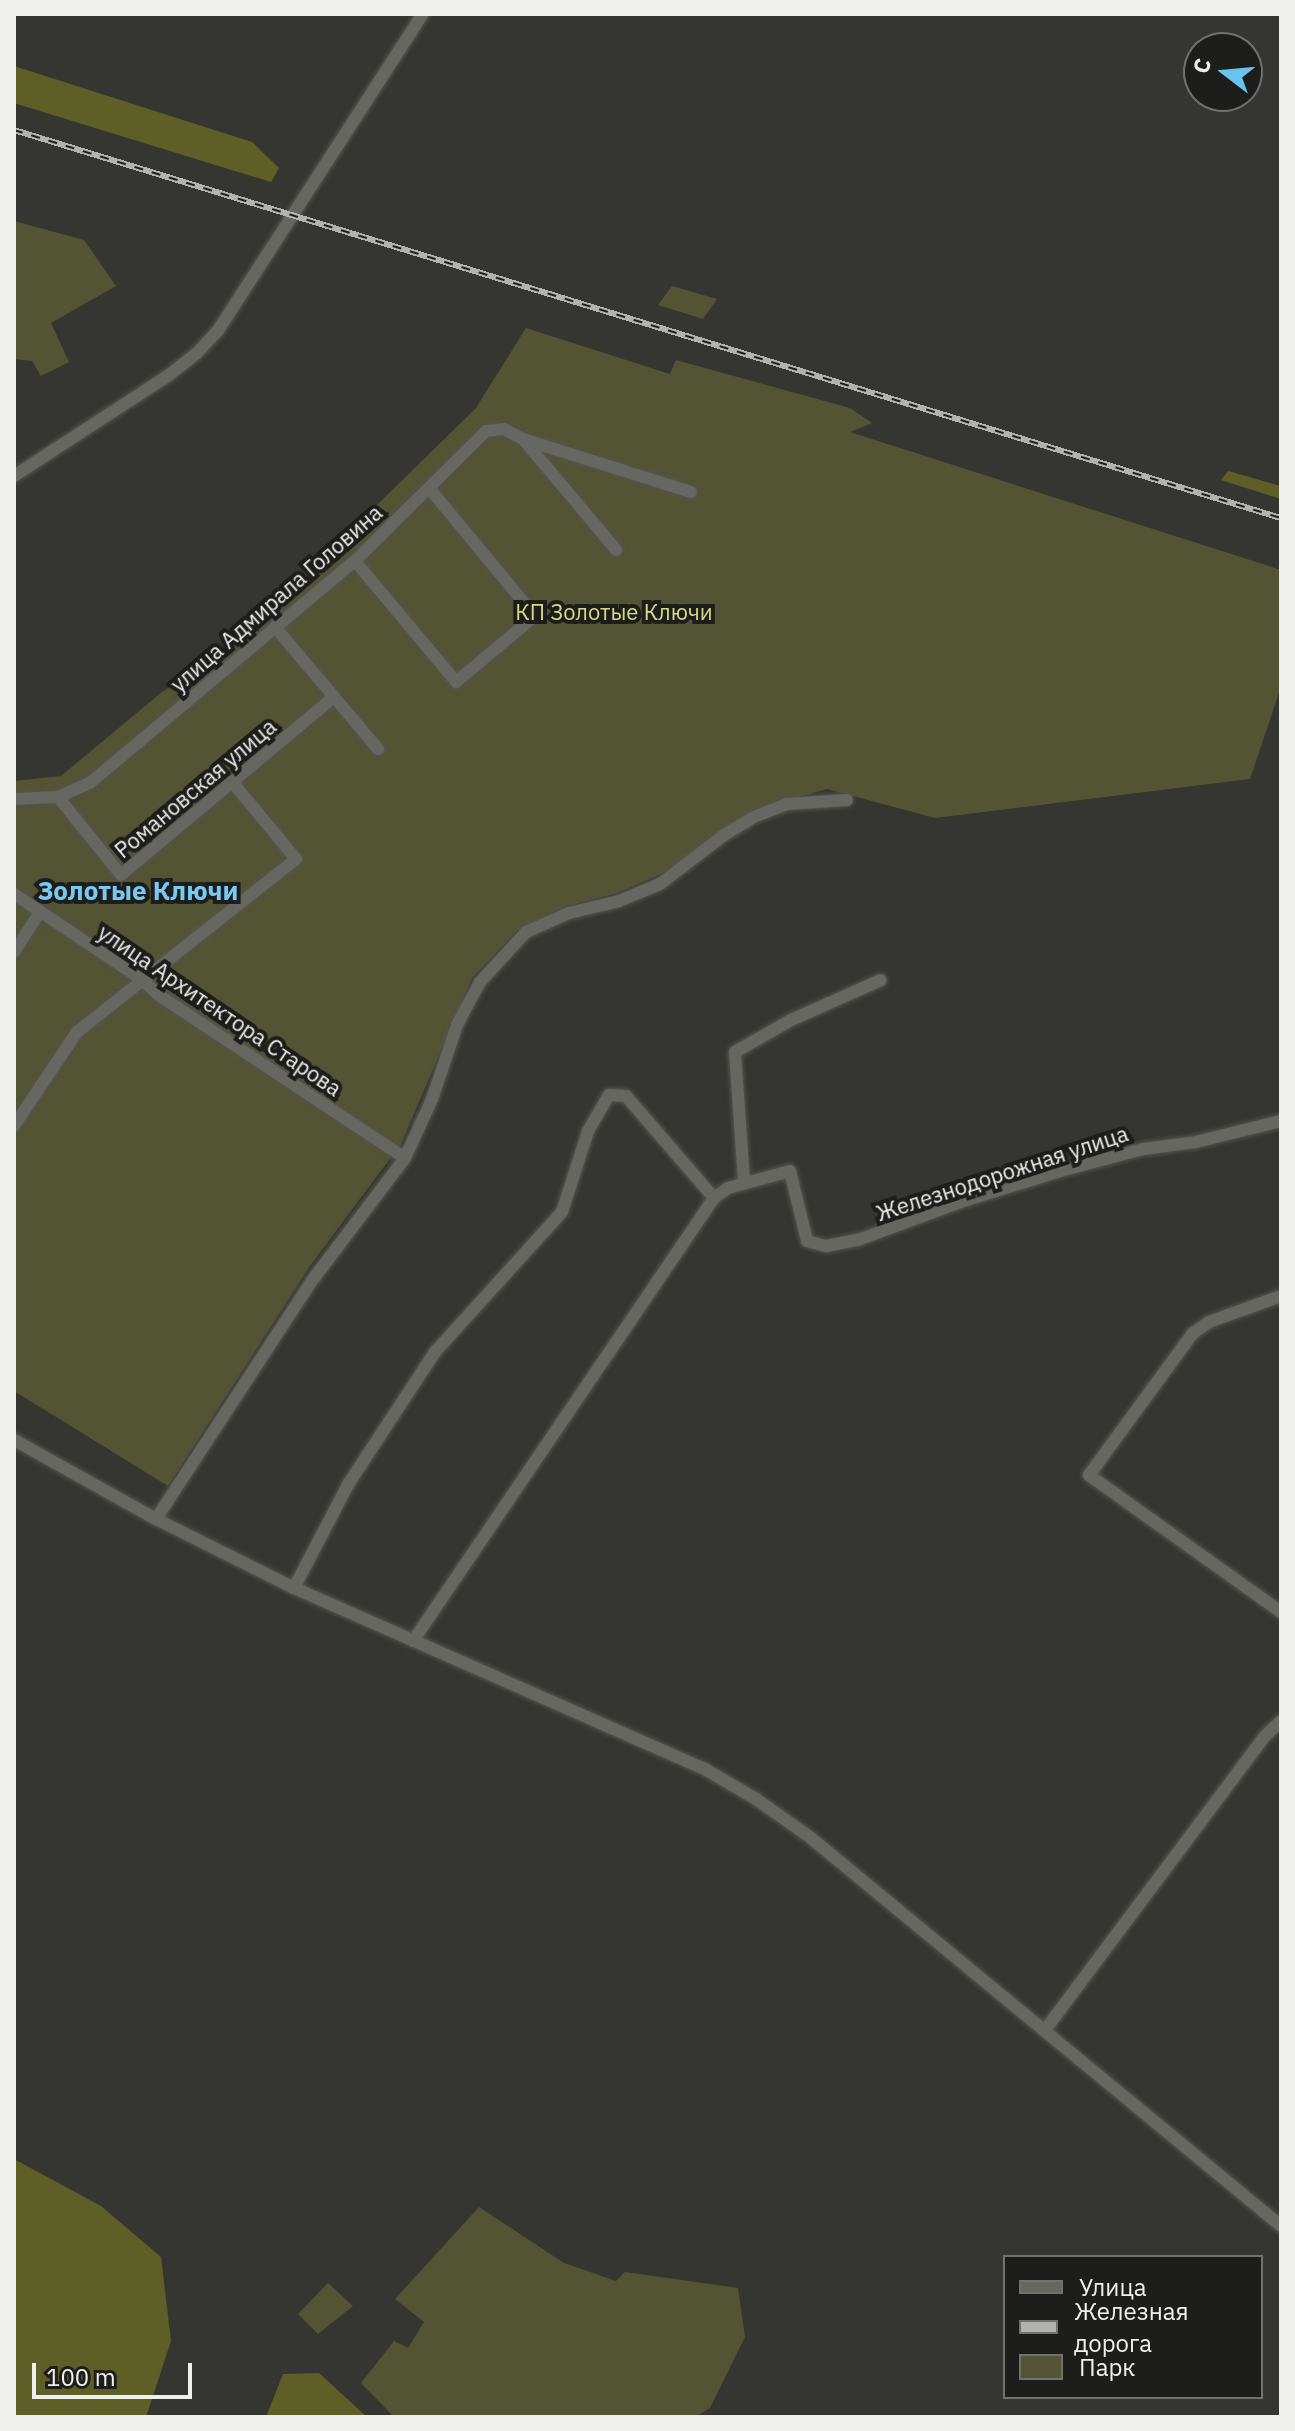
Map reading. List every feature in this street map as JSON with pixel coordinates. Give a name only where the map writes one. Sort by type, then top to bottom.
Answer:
[{"type":"street","points":[[14,476],[169,375],[211,338],[271,253],[423,14]]},
{"type":"street","name":"улица Адмирала Головина","points":[[14,799],[58,797],[90,783],[355,561],[486,431],[504,429],[523,439],[691,492]]},
{"type":"street","points":[[523,439],[616,550]]},
{"type":"street","points":[[355,561],[456,682],[535,616],[429,488]]},
{"type":"street","points":[[275,627],[378,749]]},
{"type":"street","name":"Романовская улица","points":[[58,797],[121,875],[334,697]]},
{"type":"street","points":[[14,1126],[20,1105],[77,1032],[296,859],[232,782]]},
{"type":"street","points":[[156,1519],[314,1278],[405,1158],[432,1099],[457,1025],[480,982],[526,932],[569,913],[619,901],[660,884],[724,835],[756,816],[787,804],[847,800]]},
{"type":"street","name":"улица Архитектора Старова","points":[[14,894],[141,979],[160,996],[405,1158]]},
{"type":"street","points":[[14,952],[40,912]]},
{"type":"street","points":[[413,1641],[714,1198],[744,1181],[735,1052],[791,1020],[881,980]]},
{"type":"street","points":[[294,1588],[349,1483],[435,1352],[562,1212],[588,1131],[609,1095],[626,1096],[714,1198]]},
{"type":"street","name":"Железнодорожная улица","points":[[744,1181],[790,1171],[807,1241],[826,1246],[858,1240],[1060,1171],[1143,1149],[1196,1142],[1281,1121]]},
{"type":"street","points":[[1281,1296],[1209,1322],[1193,1333],[1089,1475],[1281,1612]]},
{"type":"street","points":[[14,1440],[156,1519],[294,1588],[703,1768],[756,1799],[811,1838],[1281,2226]]},
{"type":"street","points":[[1045,2030],[1265,1736],[1281,1721]]},
{"type":"green space","points":[[14,221],[84,240],[116,286],[51,323],[69,362],[41,376],[32,361],[14,359]]},
{"type":"green space","points":[[672,286],[717,299],[703,319],[658,305]]},
{"type":"green space","name":"КП Золотые Ключи","points":[[526,328],[670,374],[676,360],[850,408],[872,423],[850,432],[1281,570],[1281,687],[1250,779],[935,818],[827,789],[753,810],[663,873],[617,893],[568,906],[517,931],[472,978],[401,1144],[310,1266],[168,1486],[14,1391],[14,781],[61,776],[162,692],[237,642],[476,408]]},
{"type":"green space","points":[[479,2207],[564,2263],[616,2281],[625,2272],[738,2288],[745,2337],[710,2408],[695,2417],[394,2417],[361,2383],[394,2341],[408,2348],[424,2322],[395,2299]]},
{"type":"green space","points":[[328,2283],[353,2306],[318,2334],[298,2314]]},
{"type":"shaded area","points":[[14,66],[252,142],[279,168],[271,182],[14,103]]},
{"type":"shaded area","points":[[1228,471],[1281,486],[1281,499],[1221,480]]},
{"type":"shaded area","points":[[14,2159],[101,2206],[161,2257],[171,2341],[146,2417],[14,2417]]},
{"type":"shaded area","points":[[319,2373],[367,2417],[266,2417],[283,2374]]},
{"type":"railway","points":[[14,130],[1281,518]]},
{"type":"district","name":"Золотые Ключи","points":[[138,891]]}]
